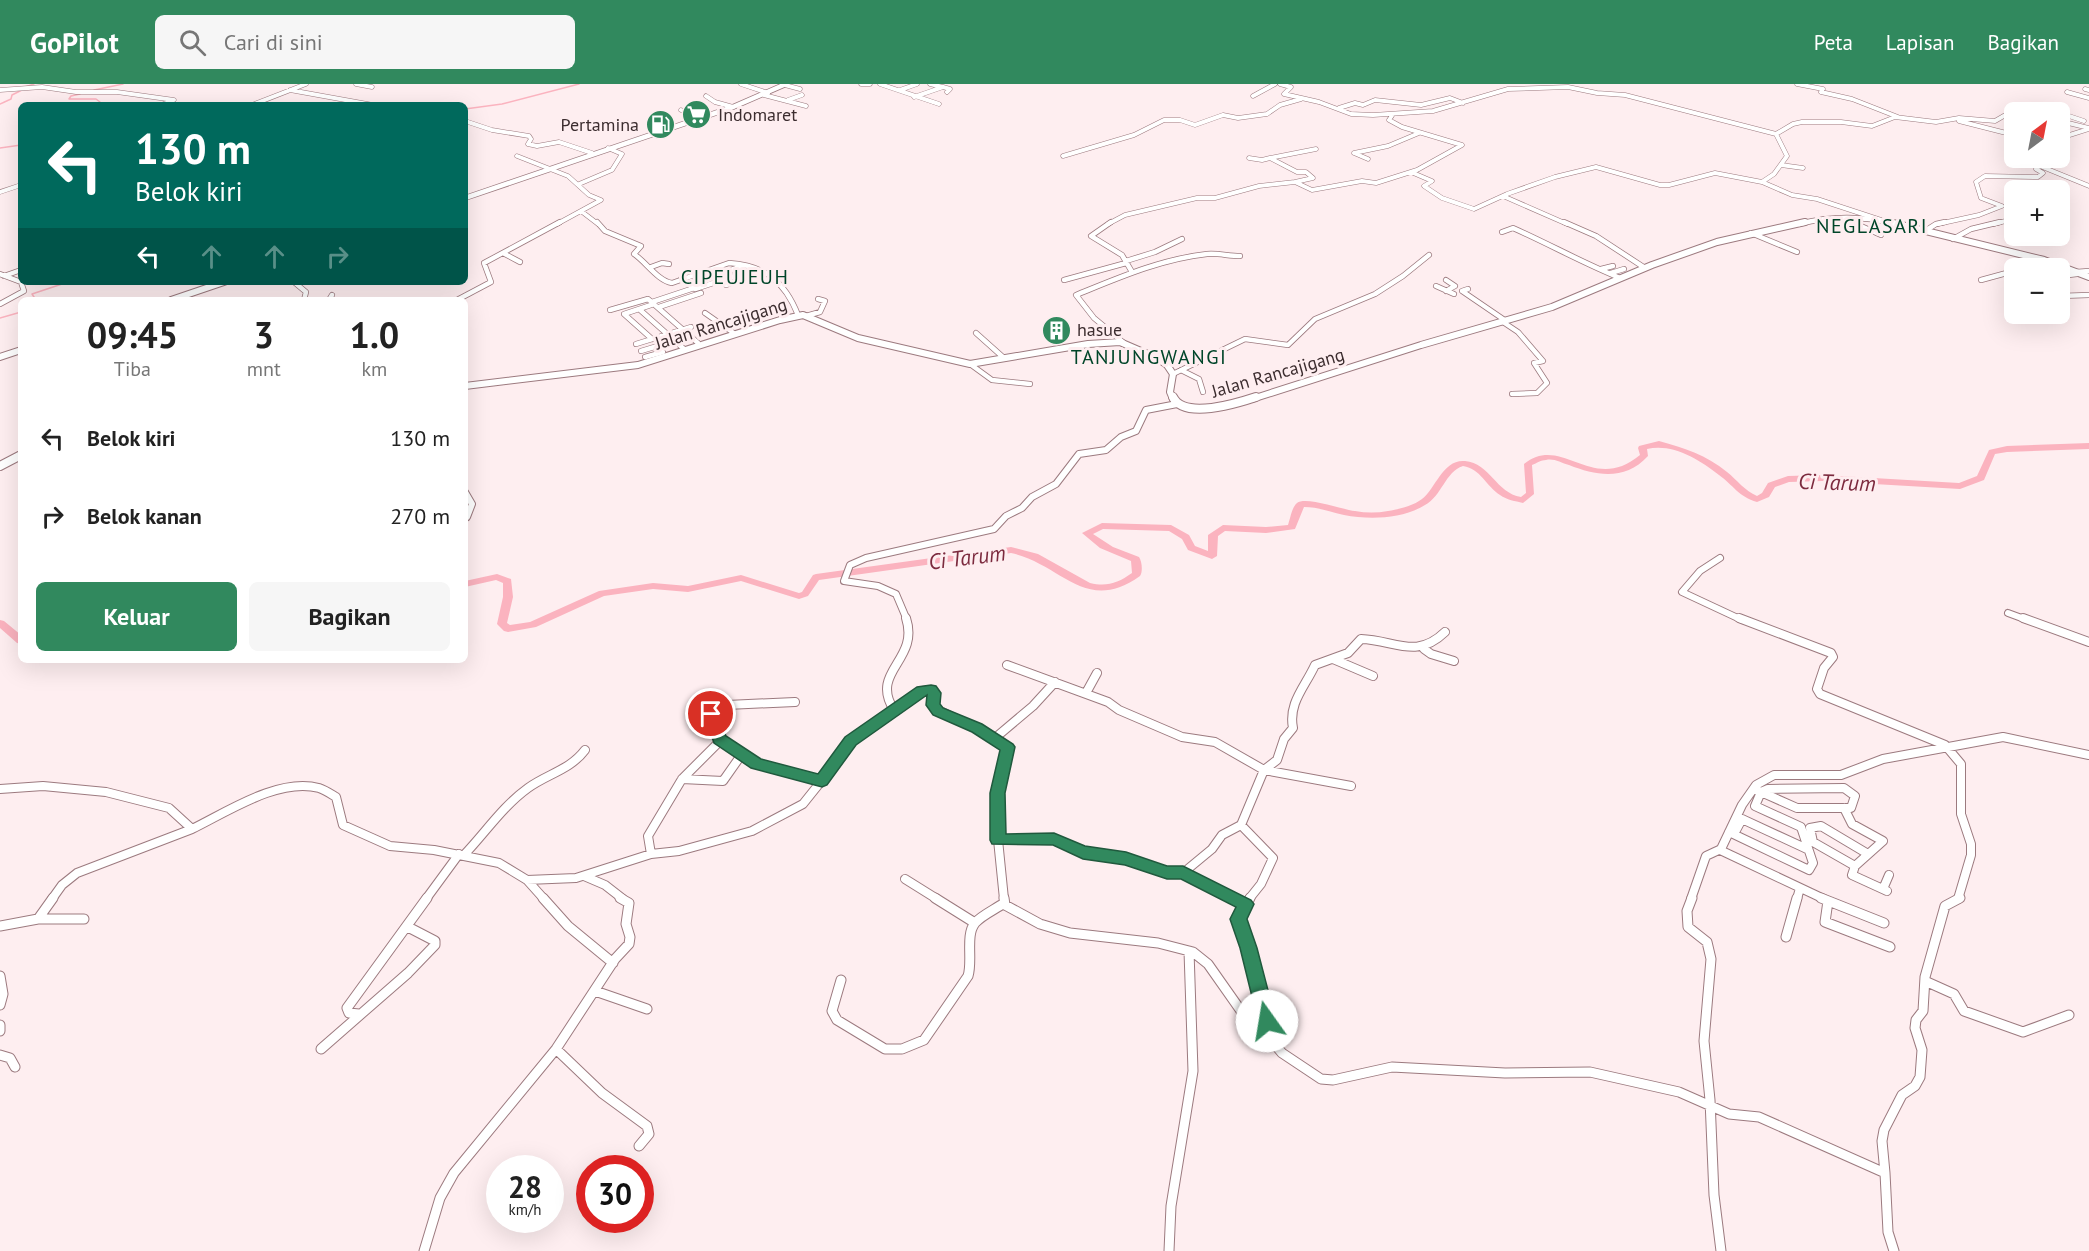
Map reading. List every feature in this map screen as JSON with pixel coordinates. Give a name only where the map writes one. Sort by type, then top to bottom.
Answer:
[{"type":"main road","points":[[468,197],[733,107],[785,84]]},
{"type":"main road","name":"Jalan Rancajigang","points":[[1177,404],[1207,409],[1235,404],[1558,305],[1645,268],[1708,245],[1810,220],[1843,218],[1881,220],[2043,260],[2089,277]]},
{"type":"main road","points":[[180,297],[215,285]]},
{"type":"main road","name":"Jalan Rancajigang","points":[[468,386],[629,366],[798,315],[806,316],[858,338],[970,364],[1088,344],[1124,343],[1157,358],[1167,365],[1173,374]]},
{"type":"main road","points":[[0,357],[18,351]]},
{"type":"main road","points":[[1173,374],[1170,392],[1177,404]]},
{"type":"main road","points":[[0,466],[18,457]]},
{"type":"street","points":[[260,102],[306,84]]},
{"type":"street","points":[[356,84],[372,87]]},
{"type":"street","points":[[741,84],[806,106]]},
{"type":"street","points":[[785,84],[800,89]]},
{"type":"street","points":[[861,84],[870,84]]},
{"type":"street","points":[[880,84],[939,104]]},
{"type":"street","points":[[900,90],[917,84]]},
{"type":"street","points":[[930,84],[950,89],[947,92]]},
{"type":"street","points":[[1252,96],[1275,84]]},
{"type":"street","points":[[1280,84],[1291,87],[1284,94],[1339,108],[1353,114],[1433,111],[1508,89],[1579,88],[1597,93],[1625,95],[1776,134],[1796,123],[1841,122],[1872,126],[1898,117]]},
{"type":"street","points":[[1576,84],[1579,88]]},
{"type":"street","points":[[1797,84],[1823,89],[1821,92],[1852,99],[1898,117],[1936,122],[1954,119],[1995,121],[2004,116]]},
{"type":"street","points":[[0,90],[26,87],[162,96],[174,100],[169,102]]},
{"type":"street","points":[[914,97],[943,87]]},
{"type":"street","points":[[290,90],[356,102]]},
{"type":"street","points":[[2067,92],[2089,98]]},
{"type":"street","points":[[780,102],[802,95]]},
{"type":"street","points":[[706,96],[715,102],[733,107]]},
{"type":"street","points":[[922,99],[928,98]]},
{"type":"street","points":[[1339,108],[1355,103],[1363,105],[1375,100],[1422,105],[1450,98],[1464,103]]},
{"type":"street","points":[[1063,156],[1134,135],[1164,120],[1180,120],[1195,125],[1224,115],[1239,118],[1265,114],[1280,105],[1304,99]]},
{"type":"street","points":[[800,109],[812,103]]},
{"type":"street","points":[[1413,103],[1419,106]]},
{"type":"street","points":[[681,110],[700,118]]},
{"type":"street","points":[[1295,182],[1310,190],[1362,181],[1376,183],[1411,172],[1462,145],[1441,137],[1393,125],[1389,120],[1393,114]]},
{"type":"street","points":[[2070,116],[2087,120]]},
{"type":"street","points":[[1954,119],[2004,132]]},
{"type":"street","points":[[2073,124],[2087,120]]},
{"type":"street","points":[[468,122],[492,130],[529,136],[531,139],[528,144],[535,146],[559,142],[592,153]]},
{"type":"street","points":[[2070,123],[2089,129]]},
{"type":"street","points":[[2070,135],[2089,129]]},
{"type":"street","points":[[1368,159],[1354,153],[1388,146],[1419,133]]},
{"type":"street","points":[[1761,182],[1774,174],[1787,153],[1776,138],[1776,134]]},
{"type":"street","points":[[579,184],[612,170],[622,154],[608,148]]},
{"type":"street","points":[[1249,158],[1262,160],[1289,152],[1298,153],[1316,149]]},
{"type":"street","points":[[463,297],[489,284],[491,280],[484,263],[601,200],[589,195],[568,176],[517,156]]},
{"type":"street","points":[[1132,272],[1119,253],[1091,236],[1100,229],[1134,213],[1202,197],[1215,198],[1258,186],[1313,178],[1305,171],[1298,172],[1270,158]]},
{"type":"street","points":[[1781,165],[1803,168]]},
{"type":"street","points":[[1411,172],[1432,181],[1424,186],[1439,196],[1472,209],[1554,177],[1596,167],[1660,185],[1669,185],[1715,173],[1761,182],[1792,195],[1817,199],[1881,220]]},
{"type":"street","points":[[2004,206],[1981,198],[1976,182],[1985,176],[2038,177],[2043,173],[2037,168]]},
{"type":"street","points":[[2045,168],[2089,186]]},
{"type":"street","points":[[0,192],[18,186]]},
{"type":"street","points":[[7,189],[18,191]]},
{"type":"street","points":[[1503,196],[1596,236],[1645,268]]},
{"type":"street","points":[[1515,209],[1527,206]]},
{"type":"street","points":[[1925,231],[1936,224],[2004,209]]},
{"type":"street","points":[[581,211],[605,231],[641,246],[634,254],[667,283],[737,262],[776,280],[787,293],[798,315]]},
{"type":"street","points":[[1843,218],[1881,235]]},
{"type":"street","points":[[1952,239],[1962,236],[1971,229],[2004,221]]},
{"type":"street","points":[[1502,232],[1513,228],[1566,252],[1577,260],[1620,278]]},
{"type":"street","points":[[1751,233],[1797,252]]},
{"type":"street","points":[[1064,280],[1153,253],[1182,239]]},
{"type":"street","points":[[503,253],[520,262]]},
{"type":"street","points":[[1124,343],[1105,328],[1090,313],[1085,303],[1076,296],[1132,272],[1205,255],[1240,256]]},
{"type":"street","points":[[1173,374],[1245,339],[1288,345],[1312,321],[1357,303],[1393,284],[1430,255]]},
{"type":"street","points":[[651,267],[662,263],[669,264]]},
{"type":"street","points":[[688,284],[743,266]]},
{"type":"street","points":[[1601,269],[1613,266]]},
{"type":"street","points":[[1611,273],[1624,269]]},
{"type":"street","points":[[655,305],[695,288],[753,270]]},
{"type":"street","points":[[2,276],[18,271]]},
{"type":"street","points":[[2070,274],[2089,271]]},
{"type":"street","points":[[719,281],[726,285],[763,273]]},
{"type":"street","points":[[1981,280],[2004,274]]},
{"type":"street","points":[[2,276],[18,281]]},
{"type":"street","points":[[652,339],[622,314],[701,293],[681,279]]},
{"type":"street","points":[[1446,280],[1455,286],[1450,294]]},
{"type":"street","points":[[0,303],[24,291],[23,285]]},
{"type":"street","points":[[298,285],[306,292],[305,297]]},
{"type":"street","points":[[1436,286],[1450,294],[1465,290],[1518,332],[1543,361],[1534,363],[1547,382],[1546,386],[1537,394],[1512,394]]},
{"type":"street","points":[[2070,296],[2089,295]]},
{"type":"street","points":[[610,310],[648,299],[698,343]]},
{"type":"street","points":[[806,316],[820,312],[825,301],[818,299]]},
{"type":"street","points":[[639,309],[684,349]]},
{"type":"street","points":[[705,313],[735,334]]},
{"type":"street","points":[[677,324],[688,321]]},
{"type":"street","points":[[636,344],[692,327]]},
{"type":"street","points":[[690,335],[698,333]]},
{"type":"street","points":[[976,333],[1004,358]]},
{"type":"street","points":[[641,351],[674,341]]},
{"type":"street","points":[[645,357],[663,352],[657,346]]},
{"type":"street","points":[[970,364],[989,379],[1030,384]]},
{"type":"street","points":[[1181,370],[1199,379],[1203,392]]},
{"type":"street","points":[[894,710],[886,697],[888,681],[911,634],[899,597],[887,589],[847,583],[844,579],[846,568],[856,561],[878,555],[994,529],[1006,516],[1022,508],[1032,497],[1056,484],[1079,454],[1106,450],[1121,438],[1136,431],[1146,410],[1177,404]]},
{"type":"street","points":[[468,497],[472,504],[468,514]]},
{"type":"street","points":[[1720,558],[1700,571],[1682,592],[1753,625],[1831,653],[1833,657],[1817,683],[1816,689],[1820,694],[1945,746],[1961,764],[1961,813],[1963,827],[1971,842],[1969,871],[1962,880],[1959,900],[1947,904],[1944,909],[1930,951],[1923,1011],[1916,1020],[1915,1028],[1922,1050],[1920,1077],[1915,1086],[1902,1095],[1884,1130],[1882,1141],[1888,1232],[1894,1251]]},
{"type":"street","points":[[2008,614],[2089,642]]},
{"type":"street","points":[[1424,649],[1431,646],[1445,632]]},
{"type":"street","points":[[1183,873],[1212,849],[1222,835],[1240,825],[1264,770],[1277,760],[1284,739],[1293,728],[1291,717],[1293,704],[1306,686],[1313,667],[1348,653],[1362,638],[1424,649],[1436,656],[1454,661]]},
{"type":"street","points":[[1333,659],[1372,676]]},
{"type":"street","points":[[1007,665],[1108,702],[1138,719],[1182,737],[1215,742],[1264,770],[1351,786]]},
{"type":"street","points":[[1086,693],[1097,673]]},
{"type":"street","points":[[995,738],[1033,706],[1055,682]]},
{"type":"street","points":[[528,880],[584,876],[651,854],[679,851],[753,831],[803,804],[850,741],[928,689],[934,692],[933,705],[938,712],[995,738],[1009,749],[997,793],[998,840],[1004,903],[1010,909],[1040,924],[1070,933],[1158,943],[1189,951],[1208,963],[1246,1018],[1266,1034],[1290,1059],[1310,1073],[1326,1080],[1392,1067],[1505,1072],[1590,1072],[1679,1092],[1735,1116],[1748,1114],[1759,1117],[1885,1173]]},
{"type":"street","points":[[795,702],[721,707],[710,716],[721,740],[762,766],[795,772],[822,781]]},
{"type":"street","points":[[1732,833],[1738,812],[1758,790],[1765,776],[1841,775],[1883,759],[2003,737],[2089,755]]},
{"type":"street","points":[[651,854],[648,836],[682,778],[721,740]]},
{"type":"street","points":[[359,1014],[349,1013],[347,1008],[462,854],[511,803],[538,781],[575,763],[585,750]]},
{"type":"street","points":[[682,778],[723,781],[742,754]]},
{"type":"street","points":[[0,789],[41,784],[100,791],[169,808],[192,829]]},
{"type":"street","points":[[38,919],[62,885],[77,873],[192,829],[269,791],[310,788],[328,792],[336,797],[340,806],[341,822],[346,827],[390,846],[462,854],[502,864],[528,880],[568,926],[613,963]]},
{"type":"street","points":[[1844,788],[1855,796],[1851,808],[1797,808],[1758,790],[1844,788]]},
{"type":"street","points":[[1732,833],[1809,870],[1813,863],[1801,827],[1755,806],[1758,790]]},
{"type":"street","points":[[1844,808],[1852,824],[1883,841],[1855,866],[1852,875],[1885,890],[1889,875]]},
{"type":"street","points":[[1721,1251],[1716,1220],[1704,1040],[1711,964],[1710,950],[1699,933],[1688,927],[1687,916],[1705,859],[1708,855],[1720,850],[1742,819],[1807,849]]},
{"type":"street","points":[[1240,825],[1273,858],[1261,884],[1245,904],[1239,919],[1261,994],[1267,1021],[1266,1034]]},
{"type":"street","points":[[1855,866],[1813,842],[1810,828],[1821,826],[1868,854]]},
{"type":"street","points":[[998,840],[1054,839],[1083,853],[1126,858],[1167,873],[1183,873],[1245,904]]},
{"type":"street","points":[[1720,850],[1828,901],[1884,923]]},
{"type":"street","points":[[424,1251],[435,1212],[454,1173],[556,1049],[630,940],[626,924],[629,903],[605,885],[584,876]]},
{"type":"street","points":[[905,879],[975,922]]},
{"type":"street","points":[[1786,938],[1800,888]]},
{"type":"street","points":[[1828,901],[1825,922],[1890,947]]},
{"type":"street","points":[[841,980],[832,1011],[837,1020],[885,1050],[914,1046],[929,1035],[938,1017],[952,1002],[968,976],[971,967],[972,927],[975,922],[1004,903]]},
{"type":"street","points":[[0,926],[38,919],[84,919]]},
{"type":"street","points":[[321,1049],[339,1036],[359,1014],[408,973],[435,945],[435,940],[408,927]]},
{"type":"street","points":[[1169,1251],[1171,1206],[1193,1071],[1189,951]]},
{"type":"street","points":[[0,976],[3,994],[0,1005]]},
{"type":"street","points":[[1925,981],[1954,994],[1962,1010],[2023,1032],[2029,1032],[2044,1023],[2056,1022],[2069,1015]]},
{"type":"street","points":[[595,991],[647,1009]]},
{"type":"street","points":[[0,1025],[0,1031]]},
{"type":"street","points":[[556,1049],[602,1093],[647,1126],[649,1134],[639,1146]]},
{"type":"street","points":[[0,1055],[10,1058],[15,1067]]},
{"type":"waterway","points":[[25,87],[34,84]]},
{"type":"waterway","points":[[94,90],[123,84]]},
{"type":"waterway","points":[[468,109],[502,104],[579,84]]},
{"type":"waterway","points":[[0,104],[11,99],[12,95],[22,90],[21,88]]},
{"type":"waterway","points":[[80,94],[71,96],[69,99],[96,99],[100,102]]},
{"type":"waterway","points":[[0,148],[18,145]]},
{"type":"waterway","points":[[34,297],[32,294],[59,285]]},
{"type":"waterway","points":[[0,318],[18,313]]},
{"type":"waterway","name":"Ci Tarum","points":[[468,583],[497,577],[508,581],[508,597],[502,624],[508,629],[532,625],[602,593],[653,586],[688,589],[741,578],[799,596],[805,594],[816,577],[1011,550],[1035,556],[1086,585],[1111,588],[1124,584],[1137,574],[1136,559],[1103,546],[1087,533],[1102,526],[1171,528],[1186,537],[1191,548],[1212,556],[1213,535],[1223,528],[1266,530],[1292,527],[1300,505],[1319,505],[1342,512],[1368,515],[1395,513],[1421,504],[1432,495],[1451,468],[1463,463],[1480,469],[1504,494],[1523,500],[1530,494],[1528,464],[1538,459],[1553,457],[1598,472],[1617,472],[1635,464],[1644,456],[1642,448],[1659,444],[1689,452],[1723,473],[1747,495],[1757,499],[1766,495],[1771,485],[1788,479],[1822,478],[1960,486],[1981,478],[1992,452],[2007,449],[2089,446]]},
{"type":"waterway","name":"Ci Tarum","points":[[0,623],[18,638]]},
{"type":"place","name":"Indomaret","points":[[697,115]]},
{"type":"place","name":"Pertamina","points":[[660,125]]},
{"type":"place","name":"hasue","points":[[1056,330]]},
{"type":"district","name":"NEGLASARI","points":[[1872,226]]},
{"type":"district","name":"CIPEUJEUH","points":[[735,277]]},
{"type":"district","name":"TANJUNGWANGI","points":[[1149,357]]},
{"type":"route","points":[[711,714],[710,718],[720,739],[757,764],[795,772],[822,781],[847,749],[850,741],[922,691],[931,690],[934,692],[932,703],[934,709],[977,728],[1009,749],[997,793],[998,840],[1054,839],[1083,853],[1126,858],[1159,871],[1183,873],[1245,904],[1239,919],[1249,948],[1267,1021]]}]
